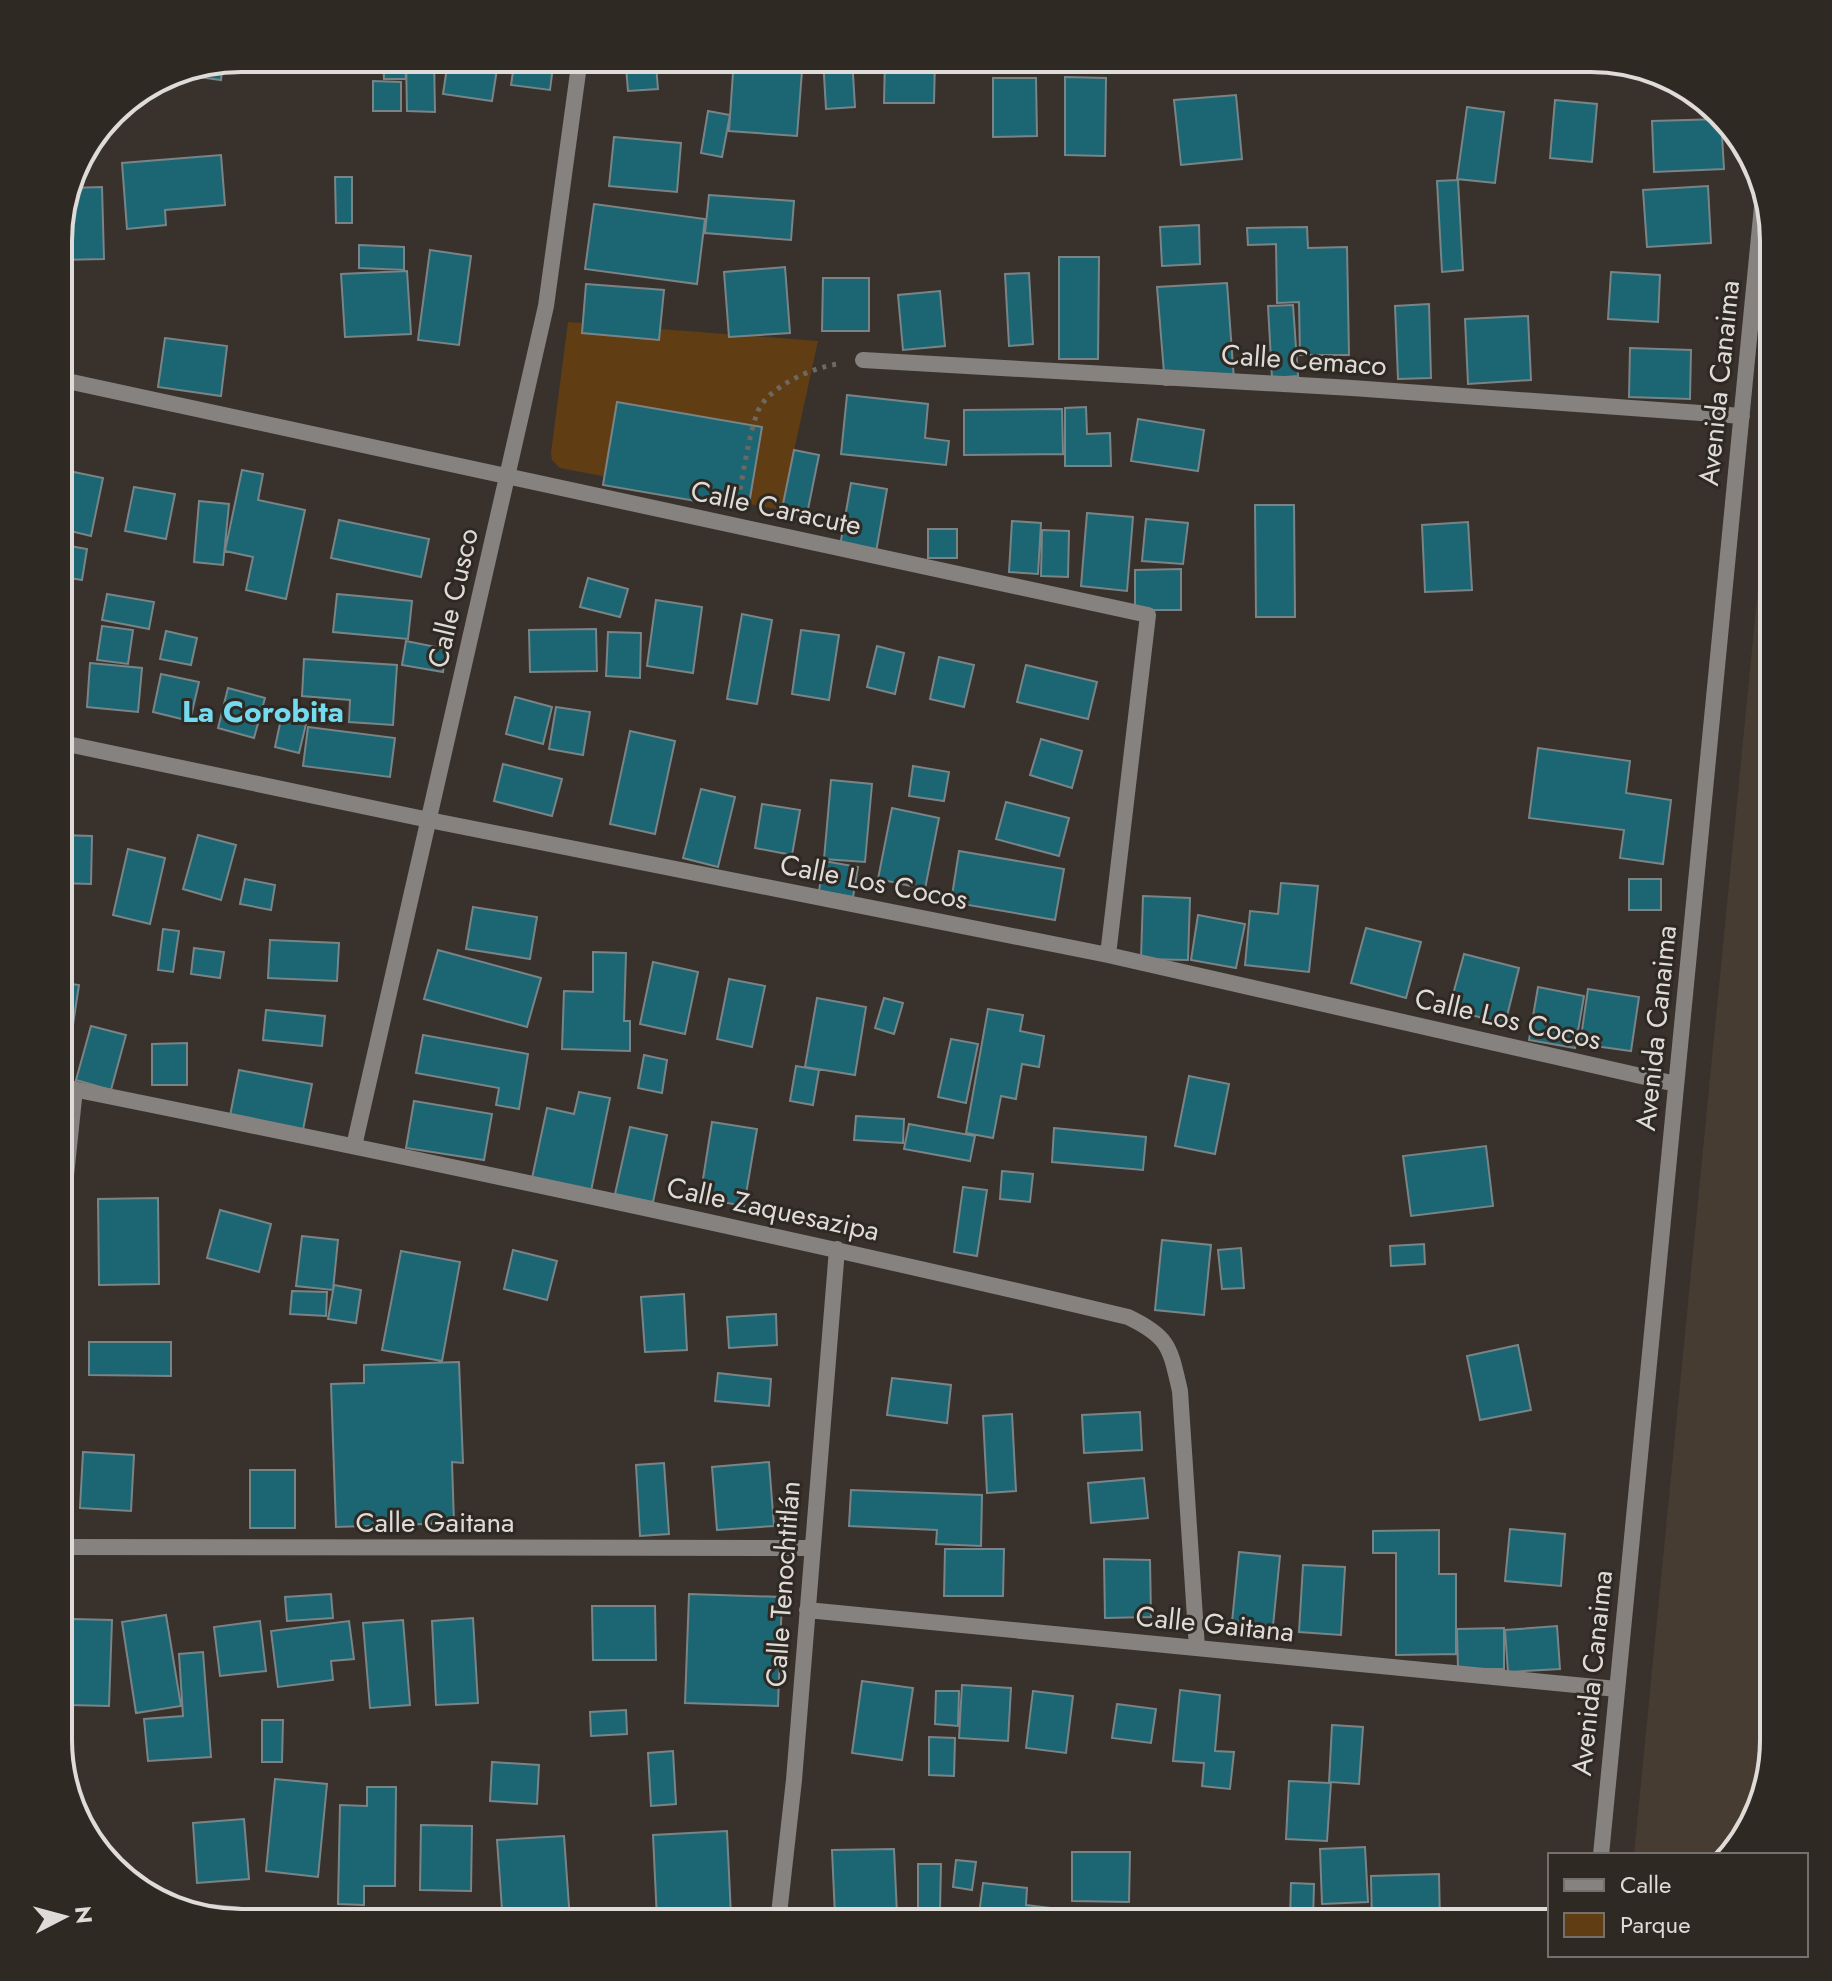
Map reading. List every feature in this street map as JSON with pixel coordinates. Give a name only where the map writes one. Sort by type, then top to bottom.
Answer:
[{"type":"street","name":"Calle Cusco","points":[[354,1146],[546,306],[578,72]]},
{"type":"street","name":"Avenida Canaima","points":[[1601,1853],[1760,229]]},
{"type":"street","name":"Calle Cemaco","points":[[863,360],[1352,388],[1742,416]]},
{"type":"street","name":"Calle Caracute","points":[[72,382],[1148,615],[1108,955]]},
{"type":"street","name":"Calle Los Cocos","points":[[72,745],[429,820],[1108,955],[1676,1084]]},
{"type":"street","name":"Calle Zaquesazipa","points":[[72,1088],[837,1249],[1128,1317],[1152,1328],[1172,1355],[1180,1391],[1197,1648]]},
{"type":"street","name":"Calle Tenochtitlán","points":[[780,1909],[794,1780],[837,1249]]},
{"type":"street","name":"Calle Gaitana","points":[[72,1547],[812,1548]]},
{"type":"street","name":"Calle Gaitana","points":[[807,1610],[1617,1689]]},
{"type":"path","points":[[732,526],[759,409],[781,386],[821,366],[863,360]]},
{"type":"shaded area","points":[[1760,568],[1760,1751],[1757,1773],[1743,1815],[1716,1853],[1634,1853]]},
{"type":"green space","points":[[568,322],[818,341],[781,510],[560,468],[552,460],[551,453]]},
{"type":"building","points":[[384,72],[406,72],[406,79],[384,79]]},
{"type":"building","points":[[406,72],[434,72],[435,112],[407,111]]},
{"type":"building","points":[[446,72],[497,72],[492,101],[443,94]]},
{"type":"building","points":[[513,72],[552,72],[550,90],[511,85]]},
{"type":"building","points":[[626,72],[657,72],[658,89],[628,91]]},
{"type":"building","points":[[733,72],[802,72],[797,136],[729,131]]},
{"type":"building","points":[[824,72],[853,72],[855,107],[826,109]]},
{"type":"building","points":[[885,72],[935,72],[934,103],[884,103]]},
{"type":"building","points":[[222,73],[221,80],[200,77]]},
{"type":"building","points":[[1065,77],[1106,78],[1105,156],[1065,155]]},
{"type":"building","points":[[993,78],[1036,78],[1037,136],[993,137]]},
{"type":"building","points":[[373,81],[401,82],[401,111],[373,111]]},
{"type":"building","points":[[1236,95],[1242,159],[1181,165],[1174,100]]},
{"type":"building","points":[[1555,100],[1597,104],[1592,162],[1550,158]]},
{"type":"building","points":[[1467,107],[1504,112],[1495,183],[1457,179]]},
{"type":"building","points":[[708,111],[730,115],[722,157],[701,153]]},
{"type":"building","points":[[1707,119],[1722,134],[1724,169],[1654,172],[1652,121]]},
{"type":"building","points":[[614,137],[681,143],[677,192],[609,186]]},
{"type":"building","points":[[221,155],[225,205],[165,210],[166,225],[127,229],[122,163]]},
{"type":"building","points":[[335,177],[352,177],[352,223],[336,223]]},
{"type":"building","points":[[1458,180],[1463,270],[1442,272],[1437,181]]},
{"type":"building","points":[[1708,186],[1711,243],[1647,247],[1643,190]]},
{"type":"building","points":[[102,187],[104,259],[72,260],[73,219],[81,188]]},
{"type":"building","points":[[709,195],[794,201],[791,240],[705,233]]},
{"type":"building","points":[[594,204],[705,219],[697,284],[585,269]]},
{"type":"building","points":[[1199,225],[1200,264],[1162,266],[1160,227]]},
{"type":"building","points":[[1307,227],[1308,248],[1347,247],[1349,355],[1300,355],[1299,302],[1277,303],[1276,244],[1248,245],[1247,228]]},
{"type":"building","points":[[359,245],[404,247],[404,270],[359,268]]},
{"type":"building","points":[[430,250],[471,256],[459,345],[418,340]]},
{"type":"building","points":[[1059,257],[1099,257],[1098,359],[1059,359]]},
{"type":"building","points":[[785,267],[790,333],[729,337],[724,272]]},
{"type":"building","points":[[407,271],[411,334],[345,337],[341,274]]},
{"type":"building","points":[[1611,272],[1660,275],[1658,322],[1608,319]]},
{"type":"building","points":[[1029,273],[1033,344],[1009,346],[1005,274]]},
{"type":"building","points":[[823,278],[869,278],[869,331],[822,331]]},
{"type":"building","points":[[1227,283],[1234,380],[1165,385],[1157,287]]},
{"type":"building","points":[[586,284],[664,290],[659,340],[582,333]]},
{"type":"building","points":[[940,291],[945,346],[903,350],[898,295]]},
{"type":"building","points":[[1429,304],[1431,378],[1398,379],[1395,306]]},
{"type":"building","points":[[1293,305],[1298,376],[1272,378],[1268,306]]},
{"type":"building","points":[[1528,316],[1531,380],[1468,384],[1465,319]]},
{"type":"building","points":[[165,338],[227,346],[221,396],[158,387]]},
{"type":"building","points":[[1630,348],[1691,350],[1690,399],[1629,397]]},
{"type":"building","points":[[847,395],[928,404],[925,438],[949,441],[946,465],[841,454]]},
{"type":"building","points":[[617,402],[762,427],[748,510],[603,485]]},
{"type":"building","points":[[1086,407],[1087,434],[1110,433],[1111,466],[1065,466],[1065,408]]},
{"type":"building","points":[[1062,409],[1063,454],[964,455],[964,410]]},
{"type":"building","points":[[1138,419],[1204,430],[1198,471],[1131,461]]},
{"type":"building","points":[[794,450],[819,455],[806,519],[781,514]]},
{"type":"building","points":[[242,470],[263,474],[258,500],[305,510],[286,599],[246,590],[253,557],[225,551]]},
{"type":"building","points":[[72,472],[103,478],[91,536],[72,531]]},
{"type":"building","points":[[851,483],[887,489],[875,558],[839,552]]},
{"type":"building","points":[[134,487],[175,494],[166,539],[125,531]]},
{"type":"building","points":[[199,501],[229,504],[223,565],[194,562]]},
{"type":"building","points":[[1255,505],[1294,505],[1295,617],[1256,617]]},
{"type":"building","points":[[1087,513],[1133,517],[1127,591],[1081,586]]},
{"type":"building","points":[[1146,519],[1188,523],[1183,564],[1142,561]]},
{"type":"building","points":[[339,520],[429,539],[421,577],[331,558]]},
{"type":"building","points":[[1012,521],[1041,523],[1038,574],[1009,572]]},
{"type":"building","points":[[1468,522],[1472,590],[1425,592],[1422,525]]},
{"type":"building","points":[[928,529],[957,529],[957,558],[928,558]]},
{"type":"building","points":[[1042,530],[1069,531],[1068,577],[1041,576]]},
{"type":"building","points":[[72,546],[87,549],[82,580],[72,578]]},
{"type":"building","points":[[1181,569],[1181,610],[1135,610],[1135,570]]},
{"type":"building","points":[[588,578],[628,589],[620,617],[580,607]]},
{"type":"building","points":[[107,594],[154,602],[149,629],[102,620]]},
{"type":"building","points":[[337,594],[412,601],[408,639],[333,632]]},
{"type":"building","points":[[656,600],[702,607],[693,673],[647,666]]},
{"type":"building","points":[[742,614],[772,620],[757,704],[727,699]]},
{"type":"building","points":[[102,626],[133,630],[128,664],[97,660]]},
{"type":"building","points":[[596,629],[597,671],[530,672],[529,630]]},
{"type":"building","points":[[801,630],[839,635],[829,700],[792,694]]},
{"type":"building","points":[[166,631],[197,638],[191,665],[160,659]]},
{"type":"building","points":[[608,632],[641,633],[640,678],[606,676]]},
{"type":"building","points":[[406,641],[446,649],[443,672],[402,665]]},
{"type":"building","points":[[877,646],[904,653],[895,694],[867,687]]},
{"type":"building","points":[[939,657],[974,665],[964,707],[930,699]]},
{"type":"building","points":[[304,659],[397,665],[393,725],[349,722],[350,700],[302,696]]},
{"type":"building","points":[[90,663],[142,668],[138,712],[87,707]]},
{"type":"building","points":[[1026,665],[1097,682],[1088,719],[1017,702]]},
{"type":"building","points":[[161,674],[199,682],[190,721],[153,712]]},
{"type":"building","points":[[228,688],[265,698],[254,738],[218,728]]},
{"type":"building","points":[[515,697],[552,707],[543,744],[506,734]]},
{"type":"building","points":[[556,707],[590,712],[583,755],[549,749]]},
{"type":"building","points":[[281,719],[306,724],[299,753],[275,747]]},
{"type":"building","points":[[308,727],[395,738],[390,777],[303,766]]},
{"type":"building","points":[[630,731],[675,741],[655,834],[610,824]]},
{"type":"building","points":[[1041,739],[1082,751],[1072,788],[1030,775]]},
{"type":"building","points":[[1538,748],[1630,761],[1626,793],[1671,800],[1663,864],[1620,858],[1624,830],[1529,818]]},
{"type":"building","points":[[503,764],[562,779],[552,816],[494,801]]},
{"type":"building","points":[[913,766],[949,772],[944,801],[909,796]]},
{"type":"building","points":[[831,780],[872,784],[865,862],[824,859]]},
{"type":"building","points":[[701,789],[735,797],[718,867],[683,858]]},
{"type":"building","points":[[1006,802],[1069,818],[1059,856],[996,839]]},
{"type":"building","points":[[762,804],[800,810],[792,855],[755,848]]},
{"type":"building","points":[[892,808],[939,818],[925,889],[878,879]]},
{"type":"building","points":[[72,835],[92,836],[91,884],[72,883]]},
{"type":"building","points":[[198,835],[236,845],[221,900],[183,889]]},
{"type":"building","points":[[128,849],[165,858],[150,924],[113,915]]},
{"type":"building","points":[[959,851],[1064,869],[1055,920],[951,902]]},
{"type":"building","points":[[824,861],[858,867],[853,897],[819,891]]},
{"type":"building","points":[[245,879],[275,885],[271,910],[240,904]]},
{"type":"building","points":[[1629,879],[1661,879],[1661,910],[1629,910]]},
{"type":"building","points":[[1281,883],[1318,886],[1309,972],[1245,965],[1250,911],[1278,914]]},
{"type":"building","points":[[1143,896],[1190,898],[1188,960],[1141,959]]},
{"type":"building","points":[[473,907],[537,917],[530,959],[466,949]]},
{"type":"building","points":[[1198,915],[1245,924],[1236,968],[1191,960]]},
{"type":"building","points":[[1366,928],[1421,942],[1406,998],[1351,983]]},
{"type":"building","points":[[163,929],[179,931],[173,972],[158,970]]},
{"type":"building","points":[[270,940],[339,943],[337,981],[268,978]]},
{"type":"building","points":[[194,948],[224,952],[220,978],[191,974]]},
{"type":"building","points":[[438,950],[541,978],[527,1027],[424,999]]},
{"type":"building","points":[[593,952],[626,953],[624,1021],[630,1021],[630,1051],[562,1049],[564,991],[593,992]]},
{"type":"building","points":[[1464,954],[1519,968],[1505,1024],[1449,1009]]},
{"type":"building","points":[[653,962],[698,972],[685,1034],[640,1024]]},
{"type":"building","points":[[729,979],[765,986],[752,1047],[717,1039]]},
{"type":"building","points":[[72,984],[79,985],[72,1031]]},
{"type":"building","points":[[1538,987],[1584,996],[1575,1048],[1529,1040]]},
{"type":"building","points":[[1588,989],[1639,997],[1631,1051],[1580,1044]]},
{"type":"building","points":[[817,998],[866,1007],[855,1075],[805,1067]]},
{"type":"building","points":[[884,998],[903,1003],[894,1034],[875,1028]]},
{"type":"building","points":[[988,1009],[1023,1015],[1020,1031],[1044,1036],[1039,1067],[1022,1064],[1016,1099],[1001,1096],[993,1138],[966,1133]]},
{"type":"building","points":[[266,1010],[325,1016],[322,1046],[263,1040]]},
{"type":"building","points":[[91,1026],[126,1035],[111,1090],[76,1080]]},
{"type":"building","points":[[423,1035],[528,1054],[519,1109],[496,1105],[499,1088],[416,1073]]},
{"type":"building","points":[[951,1039],[978,1044],[966,1103],[938,1097]]},
{"type":"building","points":[[187,1043],[187,1085],[152,1085],[152,1044]]},
{"type":"building","points":[[644,1055],[667,1060],[662,1093],[638,1088]]},
{"type":"building","points":[[796,1066],[819,1070],[813,1105],[790,1101]]},
{"type":"building","points":[[239,1070],[312,1084],[302,1135],[229,1121]]},
{"type":"building","points":[[1189,1076],[1229,1084],[1215,1154],[1175,1146]]},
{"type":"building","points":[[579,1092],[610,1098],[590,1196],[531,1183],[547,1108],[574,1114]]},
{"type":"building","points":[[414,1101],[492,1114],[484,1160],[406,1148]]},
{"type":"building","points":[[856,1116],[904,1119],[903,1143],[854,1140]]},
{"type":"building","points":[[712,1122],[757,1129],[744,1206],[700,1198]]},
{"type":"building","points":[[909,1124],[975,1136],[970,1161],[904,1149]]},
{"type":"building","points":[[630,1127],[667,1135],[653,1202],[615,1194]]},
{"type":"building","points":[[1054,1128],[1146,1137],[1143,1170],[1052,1162]]},
{"type":"building","points":[[1486,1146],[1493,1206],[1411,1216],[1403,1156]]},
{"type":"building","points":[[1002,1171],[1033,1174],[1030,1202],[1000,1199]]},
{"type":"building","points":[[963,1187],[987,1190],[977,1256],[954,1252]]},
{"type":"building","points":[[158,1198],[159,1284],[99,1285],[98,1199]]},
{"type":"building","points":[[220,1210],[271,1224],[259,1272],[207,1258]]},
{"type":"building","points":[[302,1236],[338,1240],[333,1290],[296,1286]]},
{"type":"building","points":[[1162,1240],[1211,1245],[1204,1315],[1155,1310]]},
{"type":"building","points":[[1424,1244],[1425,1264],[1391,1266],[1390,1246]]},
{"type":"building","points":[[1241,1248],[1244,1288],[1222,1289],[1218,1250]]},
{"type":"building","points":[[513,1250],[557,1261],[547,1300],[504,1289]]},
{"type":"building","points":[[401,1251],[460,1262],[442,1361],[382,1350]]},
{"type":"building","points":[[334,1285],[361,1290],[356,1323],[328,1319]]},
{"type":"building","points":[[292,1291],[327,1292],[326,1316],[290,1314]]},
{"type":"building","points":[[684,1294],[687,1350],[645,1352],[641,1297]]},
{"type":"building","points":[[776,1314],[777,1345],[729,1348],[727,1317]]},
{"type":"building","points":[[89,1342],[171,1342],[171,1376],[89,1375]]},
{"type":"building","points":[[1518,1345],[1531,1410],[1480,1420],[1467,1356]]},
{"type":"building","points":[[459,1362],[463,1463],[452,1462],[454,1523],[336,1527],[331,1384],[364,1383],[364,1365]]},
{"type":"building","points":[[718,1373],[771,1379],[769,1406],[715,1401]]},
{"type":"building","points":[[892,1378],[951,1385],[947,1423],[887,1415]]},
{"type":"building","points":[[1140,1412],[1142,1450],[1084,1453],[1082,1415]]},
{"type":"building","points":[[1012,1414],[1016,1491],[987,1493],[983,1416]]},
{"type":"building","points":[[83,1452],[134,1455],[131,1511],[80,1508]]},
{"type":"building","points":[[769,1462],[774,1526],[717,1530],[712,1467]]},
{"type":"building","points":[[664,1463],[669,1534],[640,1536],[636,1465]]},
{"type":"building","points":[[250,1470],[295,1470],[295,1528],[250,1528]]},
{"type":"building","points":[[1144,1478],[1148,1518],[1091,1523],[1088,1483]]},
{"type":"building","points":[[851,1490],[982,1495],[981,1546],[936,1544],[937,1530],[849,1526]]},
{"type":"building","points":[[1510,1529],[1565,1534],[1561,1586],[1505,1581]]},
{"type":"building","points":[[1439,1530],[1439,1574],[1456,1574],[1456,1654],[1396,1655],[1396,1553],[1373,1553],[1373,1531]]},
{"type":"building","points":[[945,1549],[1004,1549],[1003,1596],[944,1596]]},
{"type":"building","points":[[1239,1552],[1280,1556],[1273,1626],[1232,1622]]},
{"type":"building","points":[[1104,1559],[1150,1560],[1151,1617],[1105,1618]]},
{"type":"building","points":[[1303,1565],[1345,1567],[1341,1635],[1299,1632]]},
{"type":"building","points":[[331,1594],[333,1618],[287,1621],[285,1597]]},
{"type":"building","points":[[689,1594],[782,1597],[778,1706],[685,1703]]},
{"type":"building","points":[[592,1606],[655,1606],[656,1660],[593,1660]]},
{"type":"building","points":[[166,1615],[181,1706],[136,1713],[122,1622]]},
{"type":"building","points":[[473,1618],[478,1703],[436,1705],[432,1621]]},
{"type":"building","points":[[73,1619],[112,1620],[109,1706],[72,1705]]},
{"type":"building","points":[[403,1620],[410,1705],[370,1708],[363,1623]]},
{"type":"building","points":[[260,1621],[266,1671],[220,1676],[214,1627]]},
{"type":"building","points":[[349,1621],[354,1659],[331,1661],[333,1680],[278,1687],[271,1631]]},
{"type":"building","points":[[1557,1626],[1560,1669],[1508,1672],[1505,1630]]},
{"type":"building","points":[[1504,1628],[1504,1669],[1458,1669],[1457,1629]]},
{"type":"building","points":[[203,1652],[211,1757],[148,1761],[144,1719],[183,1716],[179,1654]]},
{"type":"building","points":[[862,1681],[913,1688],[902,1760],[852,1753]]},
{"type":"building","points":[[962,1685],[1011,1688],[1008,1741],[959,1738]]},
{"type":"building","points":[[1180,1690],[1220,1695],[1215,1751],[1234,1752],[1230,1789],[1202,1786],[1204,1763],[1173,1761]]},
{"type":"building","points":[[936,1691],[959,1691],[958,1726],[935,1724]]},
{"type":"building","points":[[1033,1691],[1073,1696],[1066,1753],[1026,1748]]},
{"type":"building","points":[[1117,1704],[1156,1709],[1151,1743],[1112,1738]]},
{"type":"building","points":[[626,1710],[627,1734],[591,1736],[590,1712]]},
{"type":"building","points":[[262,1720],[283,1720],[282,1762],[262,1762]]},
{"type":"building","points":[[1332,1725],[1363,1727],[1359,1784],[1331,1782],[1327,1841],[1286,1839],[1289,1781],[1329,1783]]},
{"type":"building","points":[[929,1737],[955,1738],[954,1776],[929,1775]]},
{"type":"building","points":[[673,1751],[676,1804],[651,1806],[648,1753]]},
{"type":"building","points":[[492,1762],[539,1765],[537,1804],[490,1801]]},
{"type":"building","points":[[275,1779],[327,1784],[318,1877],[266,1871]]},
{"type":"building","points":[[367,1787],[396,1787],[395,1886],[364,1886],[364,1905],[338,1904],[340,1805],[367,1806]]},
{"type":"building","points":[[244,1819],[249,1879],[197,1883],[193,1823]]},
{"type":"building","points":[[421,1825],[472,1826],[471,1891],[420,1890]]},
{"type":"building","points":[[727,1831],[731,1909],[656,1909],[653,1835]]},
{"type":"building","points":[[564,1836],[569,1909],[502,1909],[497,1840]]},
{"type":"building","points":[[1365,1847],[1368,1902],[1322,1904],[1320,1849]]},
{"type":"building","points":[[894,1849],[897,1909],[835,1909],[832,1850]]},
{"type":"building","points":[[1072,1852],[1130,1852],[1129,1902],[1072,1901]]},
{"type":"building","points":[[956,1860],[976,1862],[972,1890],[953,1887]]},
{"type":"building","points":[[918,1864],[941,1864],[940,1909],[918,1909]]},
{"type":"building","points":[[1439,1874],[1440,1909],[1372,1909],[1371,1876]]},
{"type":"building","points":[[983,1883],[1027,1888],[1026,1905],[1060,1909],[980,1909]]},
{"type":"building","points":[[1291,1883],[1314,1884],[1313,1909],[1290,1909]]},
{"type":"district","name":"La Corobita","points":[[263,711]]}]
